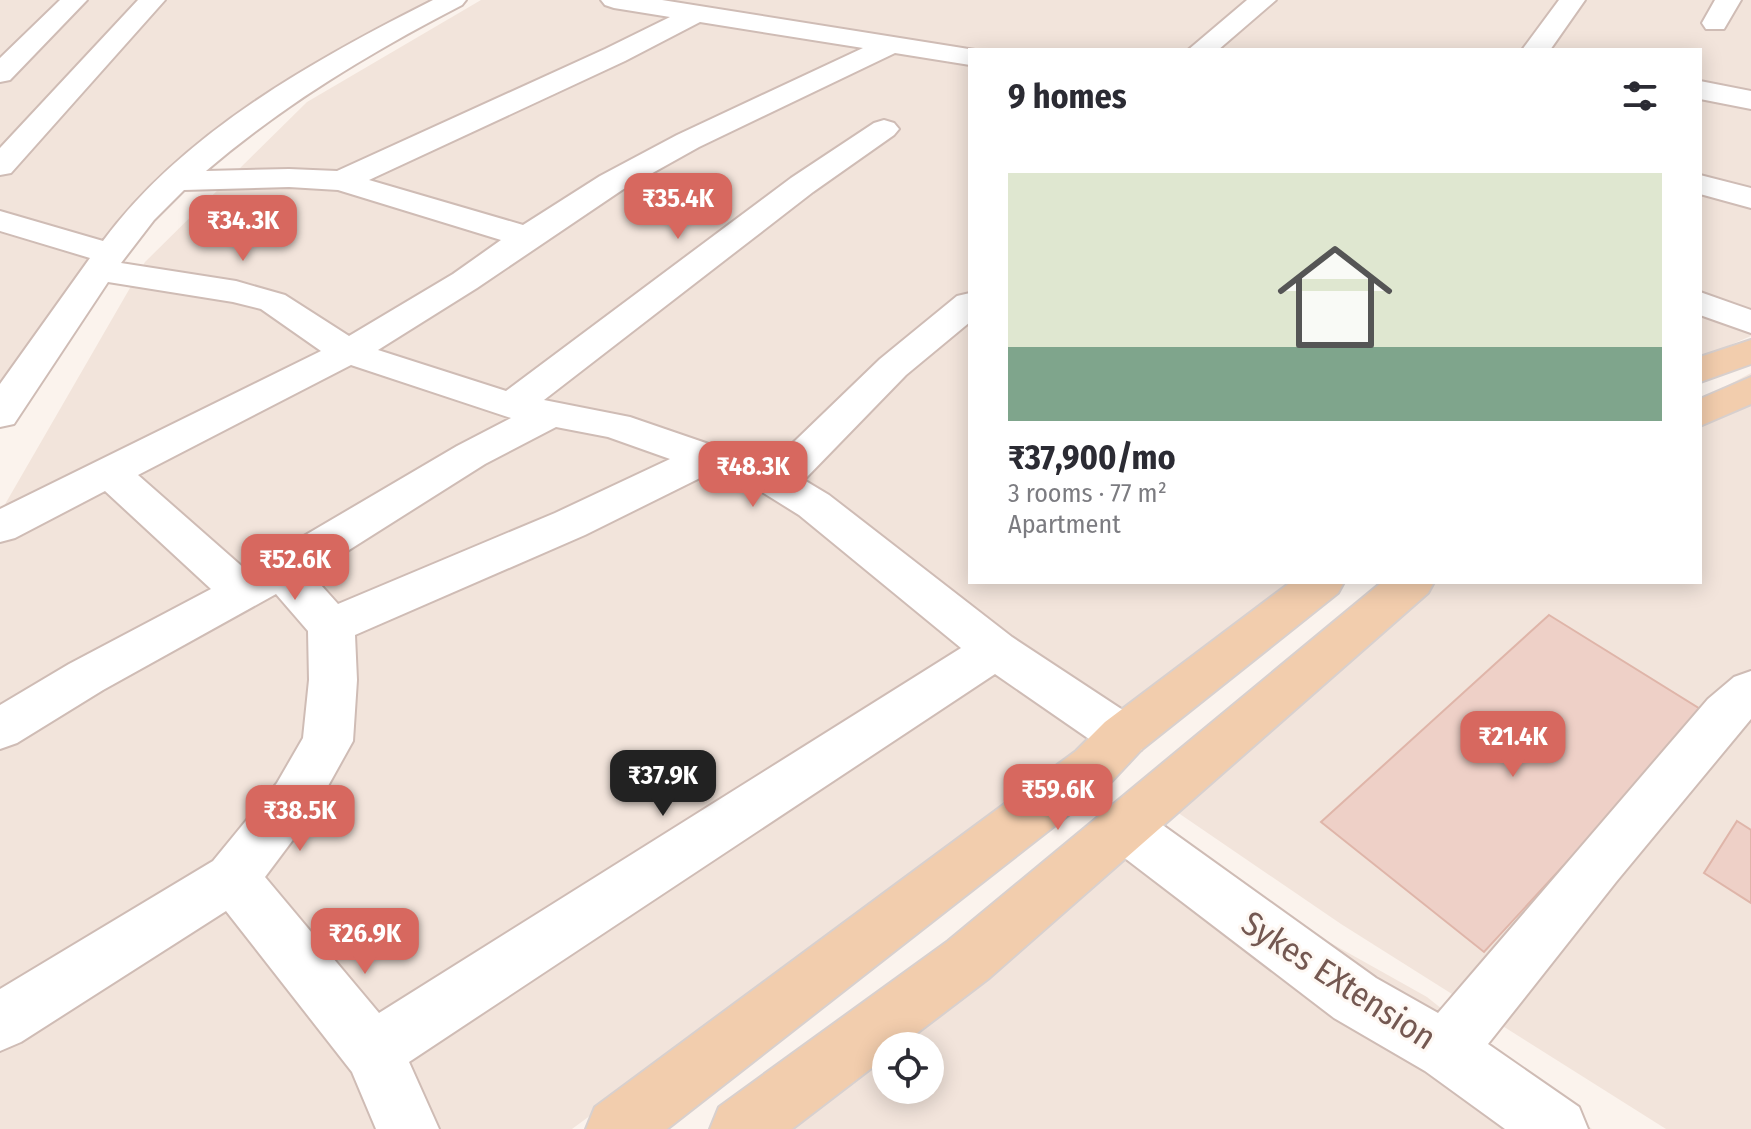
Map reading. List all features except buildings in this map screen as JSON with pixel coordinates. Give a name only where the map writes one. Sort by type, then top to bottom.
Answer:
[{"type":"main road","points":[[1702,369],[1751,351]]},
{"type":"main road","points":[[1702,413],[1751,389]]},
{"type":"main road","points":[[617,1129],[1094,766],[1123,736],[1319,584]]},
{"type":"main road","points":[[741,1129],[968,960],[1410,584]]},
{"type":"street","points":[[0,74],[74,0]]},
{"type":"street","points":[[0,166],[152,0]]},
{"type":"street","points":[[614,0],[968,57]]},
{"type":"street","points":[[1204,48],[1263,0]]},
{"type":"street","points":[[1541,48],[1572,0]]},
{"type":"street","points":[[1715,23],[1728,0]]},
{"type":"street","points":[[396,2],[445,4]]},
{"type":"street","points":[[0,415],[18,384],[105,262],[150,206],[176,181],[272,104],[325,68],[445,4]]},
{"type":"street","points":[[788,29],[820,7]]},
{"type":"street","points":[[341,181],[615,55],[697,13]]},
{"type":"street","points":[[0,527],[348,352],[465,281],[611,183],[688,141],[891,45]]},
{"type":"street","points":[[1705,92],[1751,72]]},
{"type":"street","points":[[1705,92],[1751,100]]},
{"type":"street","points":[[511,406],[802,185],[884,129]]},
{"type":"street","points":[[176,181],[289,178],[341,181],[527,237]]},
{"type":"street","points":[[1702,185],[1751,198]]},
{"type":"street","points":[[0,221],[105,262],[273,302],[348,352],[511,406],[616,426],[777,482],[826,515],[995,650],[1123,736]]},
{"type":"street","points":[[1702,304],[1751,322]]},
{"type":"street","points":[[777,482],[893,367],[968,306]]},
{"type":"street","points":[[0,729],[261,581],[471,455],[554,412]]},
{"type":"street","points":[[331,626],[570,524],[707,458]]},
{"type":"street","points":[[110,473],[261,581],[331,626]]},
{"type":"street","points":[[0,1022],[232,878],[295,798],[328,741],[333,680],[331,626]]},
{"type":"street","points":[[373,1051],[995,650]]},
{"type":"street","points":[[1446,1050],[1725,713],[1751,690]]},
{"type":"street","name":"Sykes EXtension","points":[[1124,827],[1355,998],[1446,1050],[1557,1129]]},
{"type":"street","points":[[232,878],[373,1051],[408,1129]]},
{"type":"shaded area","points":[[0,0],[453,0],[176,181],[0,415]]},
{"type":"shaded area","points":[[481,0],[1751,0],[1751,336],[1702,357],[1702,48],[968,48],[968,584],[1311,584],[572,1129],[0,1129],[0,513],[145,262],[307,102]]},
{"type":"shaded area","points":[[1751,373],[1751,1129],[1666,1129],[1341,924],[1155,797],[1400,584],[1702,584],[1702,399]]},
{"type":"shaded area","points":[[1124,827],[1427,997],[1592,1129],[711,1129]]}]
